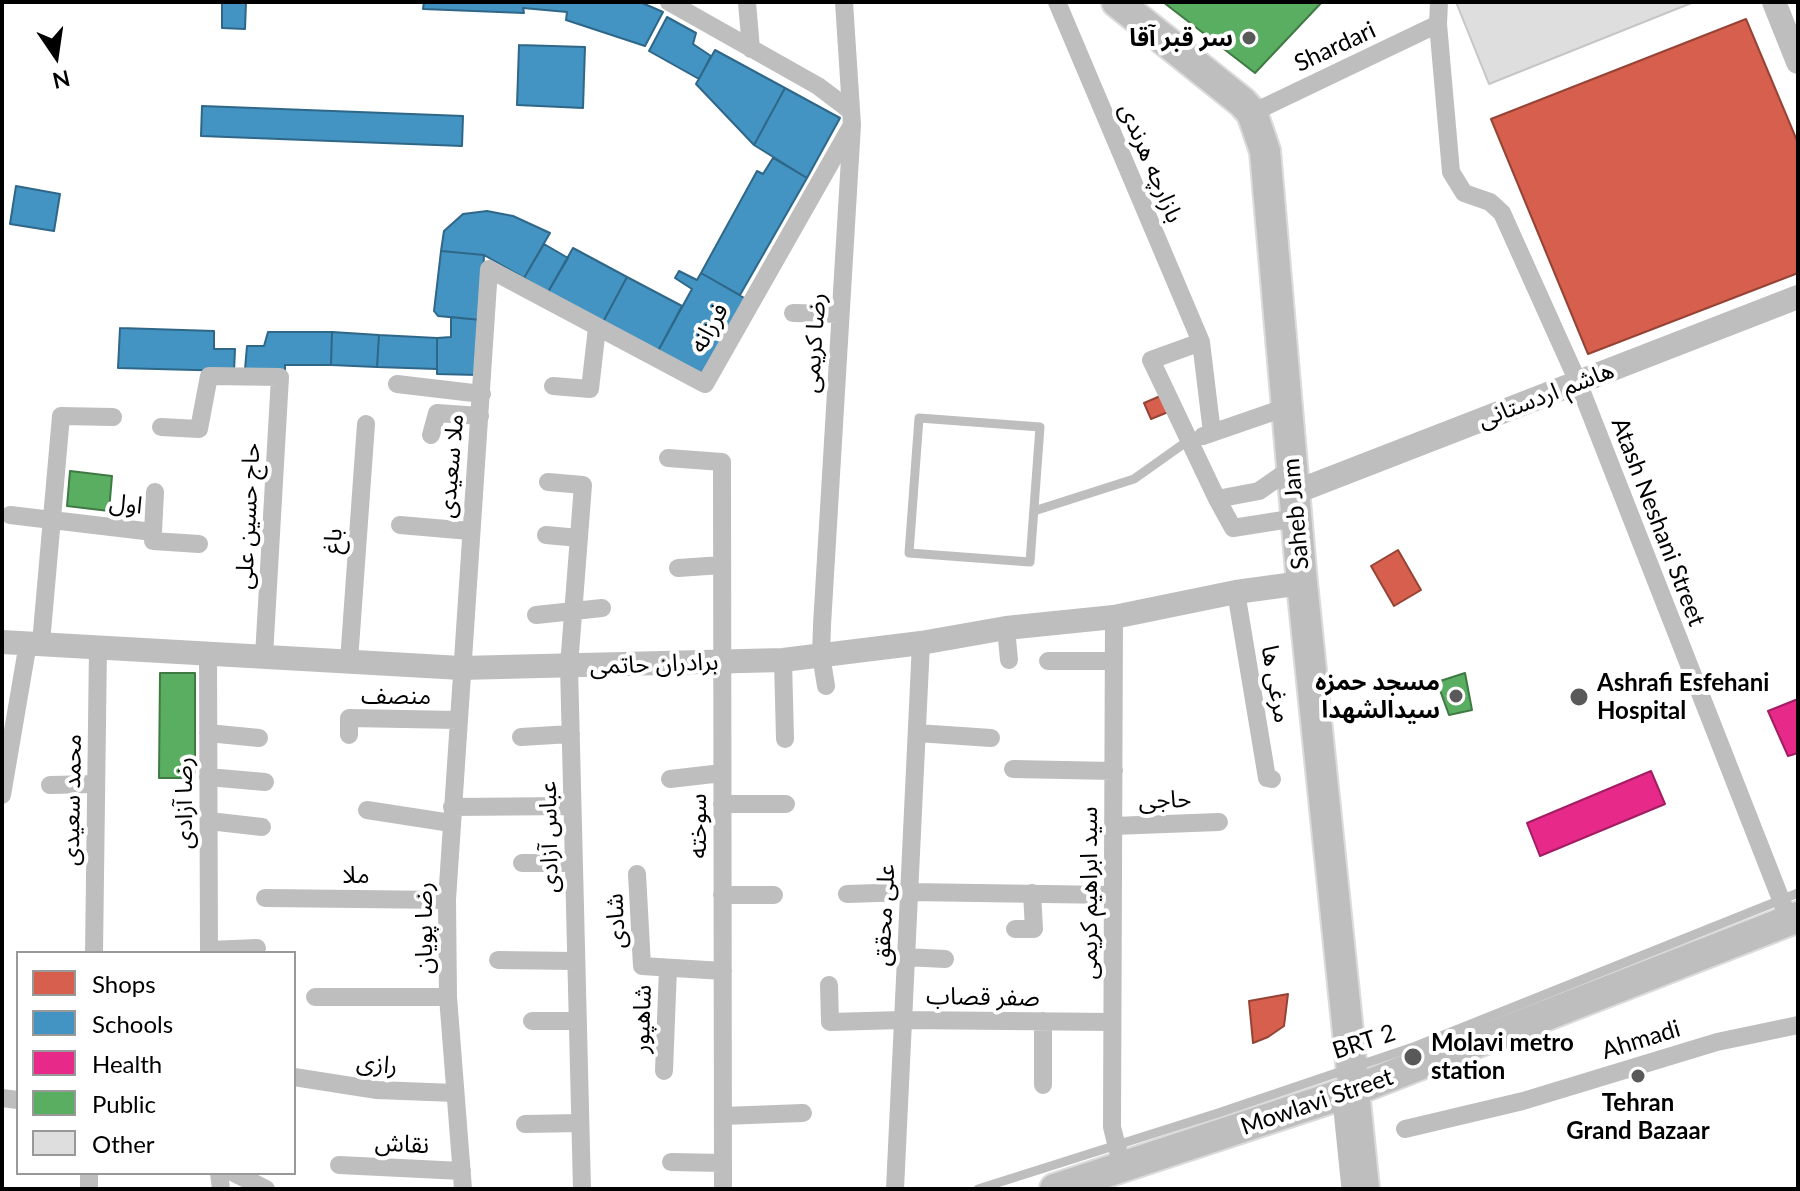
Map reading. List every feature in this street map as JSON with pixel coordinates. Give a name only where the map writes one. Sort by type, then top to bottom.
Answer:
[{"type":"main road","points":[[1117,2],[1252,113]]},
{"type":"main road","name":"Saheb Jam","points":[[1252,113],[1260,131],[1268,170],[1344,1082],[1364,1189]]},
{"type":"main road","name":"Mowlavi Street","points":[[1055,1189],[1119,1156],[1344,1082],[1792,908]]},
{"type":"street","points":[[669,2],[818,86],[852,118]]},
{"type":"street","points":[[747,2],[751,49]]},
{"type":"street","name":"رضا کریمی","points":[[826,686],[821,655],[852,118],[844,2]]},
{"type":"street","name":"بازارچه هرندی","points":[[1057,2],[1201,342],[1212,433]]},
{"type":"street","name":"Atash Neshani Street","points":[[1439,2],[1438,24],[1451,172],[1464,193],[1490,202],[1502,213],[1578,382],[1792,908]]},
{"type":"street","points":[[1774,2],[1798,62]]},
{"type":"street","name":"Shardari","points":[[1252,113],[1438,24]]},
{"type":"street","name":"فرزانه","points":[[489,269],[705,384],[852,118]]},
{"type":"street","name":"ملا سعیدی","points":[[461,668],[489,269]]},
{"type":"street","name":"هاشم اردستانی","points":[[1294,493],[1798,297]]},
{"type":"street","points":[[793,313],[840,314]]},
{"type":"street","points":[[553,386],[590,389],[597,328]]},
{"type":"street","points":[[1201,342],[1151,360],[1233,528],[1294,493]]},
{"type":"street","name":"حاج حسین علی","points":[[161,427],[199,429],[209,376],[280,377],[264,656]]},
{"type":"street","points":[[397,384],[482,394]]},
{"type":"street","points":[[1189,440],[1287,407]]},
{"type":"street","points":[[431,435],[437,413],[480,416]]},
{"type":"street","points":[[2,795],[35,643],[53,519],[61,416],[113,417]]},
{"type":"street","name":"باغ","points":[[349,661],[366,424]]},
{"type":"street","name":"سوخته","points":[[668,458],[722,462],[723,1189]]},
{"type":"street","name":"عباس آزادی","points":[[548,482],[583,485],[569,666],[582,1189]]},
{"type":"street","points":[[1217,499],[1259,491],[1294,493]]},
{"type":"street","name":"اول","points":[[10,515],[153,532],[155,492]]},
{"type":"street","points":[[400,525],[470,531]]},
{"type":"street","points":[[153,532],[153,541],[199,544]]},
{"type":"street","points":[[546,535],[579,538]]},
{"type":"street","points":[[678,568],[722,565]]},
{"type":"street","name":"برادران حاتمی","points":[[2,642],[461,668],[783,660],[921,643],[1006,628],[1114,617],[1236,592],[1302,583]]},
{"type":"street","name":"مرغی ها","points":[[1236,592],[1267,778],[1272,779]]},
{"type":"street","points":[[536,615],[602,608]]},
{"type":"street","name":"سید ابراهیم کریمی","points":[[1114,617],[1112,1127],[1119,1156]]},
{"type":"street","points":[[1006,628],[1009,660]]},
{"type":"street","name":"علی محقق","points":[[895,1189],[921,643]]},
{"type":"street","name":"محمد سعیدی","points":[[94,951],[98,647]]},
{"type":"street","name":"رضا آزادی","points":[[208,653],[209,951]]},
{"type":"street","points":[[783,660],[785,739]]},
{"type":"street","points":[[1048,661],[1114,661]]},
{"type":"street","name":"رضا پویان","points":[[461,668],[447,900],[448,997],[462,1180]]},
{"type":"street","name":"منصف","points":[[349,735],[349,718],[458,720]]},
{"type":"street","points":[[208,733],[259,738]]},
{"type":"street","points":[[917,733],[991,738]]},
{"type":"street","points":[[521,737],[571,734]]},
{"type":"street","points":[[1013,769],[1114,771]]},
{"type":"street","points":[[670,779],[722,773]]},
{"type":"street","points":[[208,777],[265,782]]},
{"type":"street","points":[[50,785],[96,784]]},
{"type":"street","points":[[722,804],[786,804]]},
{"type":"street","points":[[367,810],[452,815],[572,806]]},
{"type":"street","points":[[209,821],[262,827]]},
{"type":"street","name":"حاجی","points":[[1113,826],[1219,822]]},
{"type":"street","points":[[522,863],[574,863]]},
{"type":"street","name":"شادی","points":[[637,874],[642,966],[668,968]]},
{"type":"street","points":[[1015,929],[1034,929],[1032,893]]},
{"type":"street","points":[[847,894],[1113,895]]},
{"type":"street","points":[[722,895],[774,895]]},
{"type":"street","name":"ملا","points":[[265,898],[447,900]]},
{"type":"street","points":[[209,951],[257,948]]},
{"type":"street","points":[[905,957],[945,959]]},
{"type":"street","points":[[498,960],[576,961]]},
{"type":"street","points":[[668,968],[723,971]]},
{"type":"street","name":"شاهپور","points":[[664,1071],[668,968]]},
{"type":"street","name":"صفر قصاب","points":[[829,985],[830,1022],[1112,1022]]},
{"type":"street","points":[[315,997],[448,997]]},
{"type":"street","points":[[532,1021],[578,1021]]},
{"type":"street","points":[[1043,1021],[1043,1085]]},
{"type":"street","name":"Ahmadi","points":[[1405,1129],[1523,1101],[1717,1042],[1798,1025]]},
{"type":"street","name":"رازی","points":[[296,1077],[377,1090],[455,1093]]},
{"type":"street","points":[[723,1116],[803,1113]]},
{"type":"street","points":[[525,1124],[580,1123]]},
{"type":"street","points":[[671,1162],[723,1163]]},
{"type":"street","name":"نقاش","points":[[339,1165],[462,1180]]},
{"type":"street","points":[[238,1175],[266,1189]]},
{"type":"lane","points":[[919,418],[1040,427],[1034,511],[1030,562],[909,553],[919,418]]},
{"type":"lane","points":[[1034,511],[1134,479],[1189,440]]},
{"type":"lane","points":[[1344,1082],[1346,1189]]},
{"type":"lane","points":[[978,1189],[1119,1156]]},
{"type":"building: Shops","points":[[1746,19],[1798,143],[1798,273],[1588,354],[1491,119]]},
{"type":"building: Shops","points":[[1165,394],[1173,410],[1151,419],[1144,403]]},
{"type":"building: Shops","points":[[1398,550],[1421,590],[1394,606],[1371,566]]},
{"type":"building: Shops","points":[[1288,994],[1284,1026],[1253,1043],[1249,1001]]},
{"type":"building: Schools","points":[[222,2],[246,2],[245,29],[222,28]]},
{"type":"building: Schools","points":[[424,2],[640,2],[663,12],[645,46],[566,20],[567,12],[523,8],[524,13],[423,9]]},
{"type":"building: Schools","points":[[667,17],[696,33],[693,44],[711,56],[699,79],[649,51]]},
{"type":"building: Schools","points":[[519,45],[585,47],[583,108],[517,105]]},
{"type":"building: Schools","points":[[715,50],[785,88],[754,145],[696,84]]},
{"type":"building: Schools","points":[[785,88],[840,118],[807,178],[754,145]]},
{"type":"building: Schools","points":[[202,106],[463,116],[462,146],[201,136]]},
{"type":"building: Schools","points":[[773,158],[807,178],[740,295],[701,273],[757,171],[763,174]]},
{"type":"building: Schools","points":[[16,186],[60,194],[54,231],[10,224]]},
{"type":"building: Schools","points":[[487,211],[513,216],[550,233],[524,278],[484,255],[441,251],[444,231],[463,214]]},
{"type":"building: Schools","points":[[544,244],[568,258],[548,292],[524,278]]},
{"type":"building: Schools","points":[[573,248],[627,277],[603,322],[548,292]]},
{"type":"building: Schools","points":[[441,251],[484,255],[481,320],[438,316],[434,311]]},
{"type":"building: Schools","points":[[679,271],[697,280],[701,273],[746,299],[703,376],[658,351],[692,289],[675,278]]},
{"type":"building: Schools","points":[[627,277],[682,306],[658,351],[603,322]]},
{"type":"building: Schools","points":[[451,317],[481,320],[478,375],[437,374],[437,338],[451,337]]},
{"type":"building: Schools","points":[[120,328],[214,331],[214,349],[235,349],[234,371],[118,368]]},
{"type":"building: Schools","points":[[268,332],[332,332],[331,365],[285,365],[285,370],[245,369],[247,346],[264,346]]},
{"type":"building: Schools","points":[[332,332],[379,335],[377,367],[331,365]]},
{"type":"building: Schools","points":[[379,335],[437,338],[437,369],[377,367]]},
{"type":"building: Health","points":[[1798,699],[1798,753],[1788,756],[1768,711]]},
{"type":"building: Health","points":[[1651,771],[1665,804],[1540,856],[1527,823]]},
{"type":"building: Public","name":"سر قبر آقا","points":[[1163,2],[1322,2],[1255,73]]},
{"type":"building: Public","points":[[70,471],[112,476],[109,511],[67,506]]},
{"type":"building: Public","points":[[160,673],[195,673],[195,778],[159,778]]},
{"type":"building: Public","name":"مسجد حمزه سیدالشهدا","points":[[1465,673],[1472,710],[1449,715],[1437,682]]},
{"type":"building: Other","points":[[1456,2],[1694,2],[1489,84]]},
{"type":"place","name":"سر قبر آقا","points":[[1249,38]]},
{"type":"place","name":"مسجد حمزه سیدالشهدا","points":[[1456,696]]},
{"type":"place","name":"Ashrafi Esfehani Hospital","points":[[1579,697]]},
{"type":"place","name":"Molavi metro station","points":[[1413,1057]]},
{"type":"place","name":"Tehran Grand Bazaar","points":[[1638,1076]]}]
